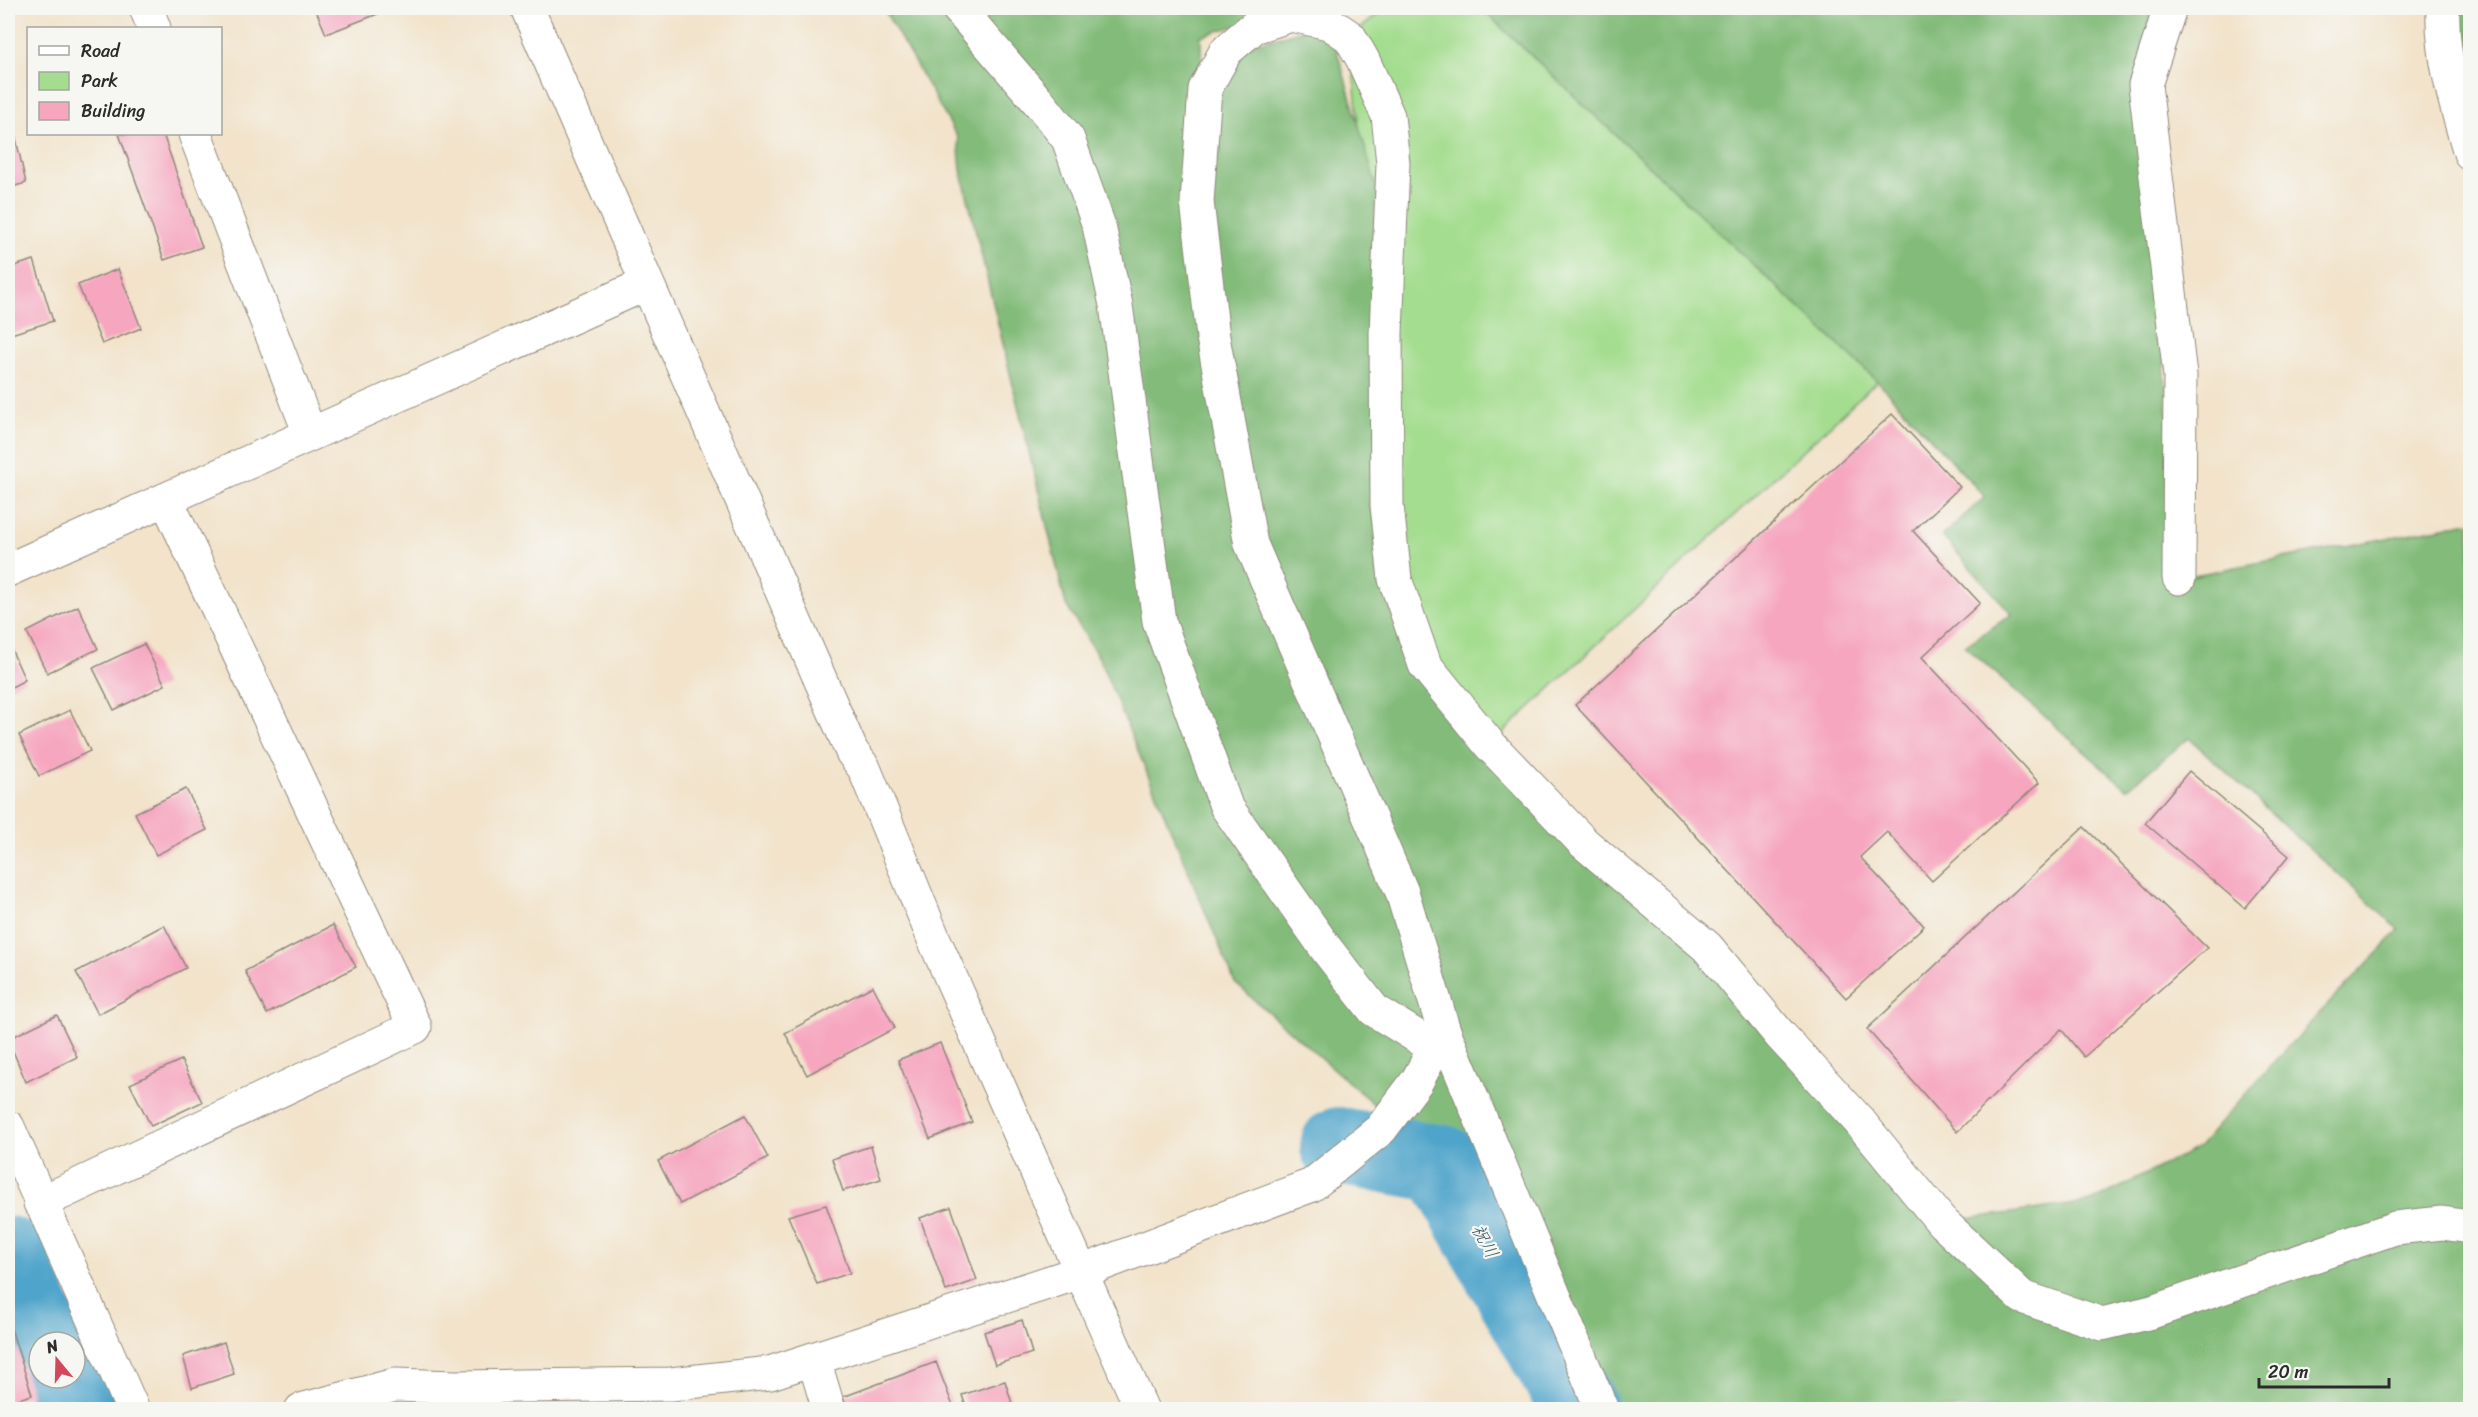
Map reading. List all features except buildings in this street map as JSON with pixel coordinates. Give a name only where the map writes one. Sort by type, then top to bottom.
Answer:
[{"type":"street","points":[[146,8],[154,27]]},
{"type":"street","points":[[527,8],[852,752],[864,768],[933,937],[1142,1410]]},
{"type":"street","points":[[958,8],[1068,139],[1099,226],[1116,305],[1159,621],[1226,806],[1327,950],[1374,1010],[1440,1039]]},
{"type":"street","points":[[2170,8],[2145,85],[2180,375],[2179,578]]},
{"type":"street","points":[[2443,8],[2443,28],[2455,100],[2470,153]]},
{"type":"street","points":[[1602,1410],[1440,1039],[1401,892],[1251,544],[1213,337],[1197,202],[1205,89],[1226,51],[1254,27],[1291,15],[1329,23],[1350,37],[1364,60],[1388,116],[1393,163],[1386,333],[1387,506],[1395,579],[1425,665],[1490,745],[1584,843],[1707,947],[1780,1035],[1859,1121],[1942,1222],[2022,1297],[2102,1324],[2152,1312],[2395,1228],[2442,1223],[2470,1227]]},
{"type":"street","points":[[195,135],[310,434]]},
{"type":"street","points":[[8,570],[646,284]]},
{"type":"street","points":[[40,1203],[415,1027],[166,499]]},
{"type":"street","points":[[301,1410],[394,1385],[455,1387],[671,1384],[770,1373],[814,1360],[1081,1272],[1312,1185],[1381,1128],[1417,1081],[1440,1039]]},
{"type":"street","points":[[8,1127],[133,1410]]},
{"type":"street","points":[[814,1360],[830,1410]]},
{"type":"green space","points":[[883,8],[1296,8],[1201,36],[1201,148],[1226,51],[1329,23],[1390,234],[1371,509],[1425,665],[1532,773],[1943,1222],[2091,1202],[2199,1147],[2278,1057],[2399,930],[2189,738],[2127,789],[1965,646],[2012,614],[1942,536],[1985,497],[1877,381],[1481,8],[2150,8],[2145,85],[2179,578],[2470,522],[2470,1409],[1582,1409],[1456,1176],[1235,983],[1099,658],[1066,605],[961,170],[958,138]]},
{"type":"green space","points":[[1386,8],[1481,8],[1877,381],[1490,745],[1425,665],[1395,579],[1386,409],[1350,37]]},
{"type":"green space","points":[[2461,8],[2470,8],[2470,163],[2455,100]]},
{"type":"waterway","name":"祝川","points":[[1339,1146],[1442,1164],[1580,1410]]},
{"type":"waterway","points":[[8,1255],[41,1330]]},
{"type":"waterway","points":[[69,1390],[78,1410]]}]
